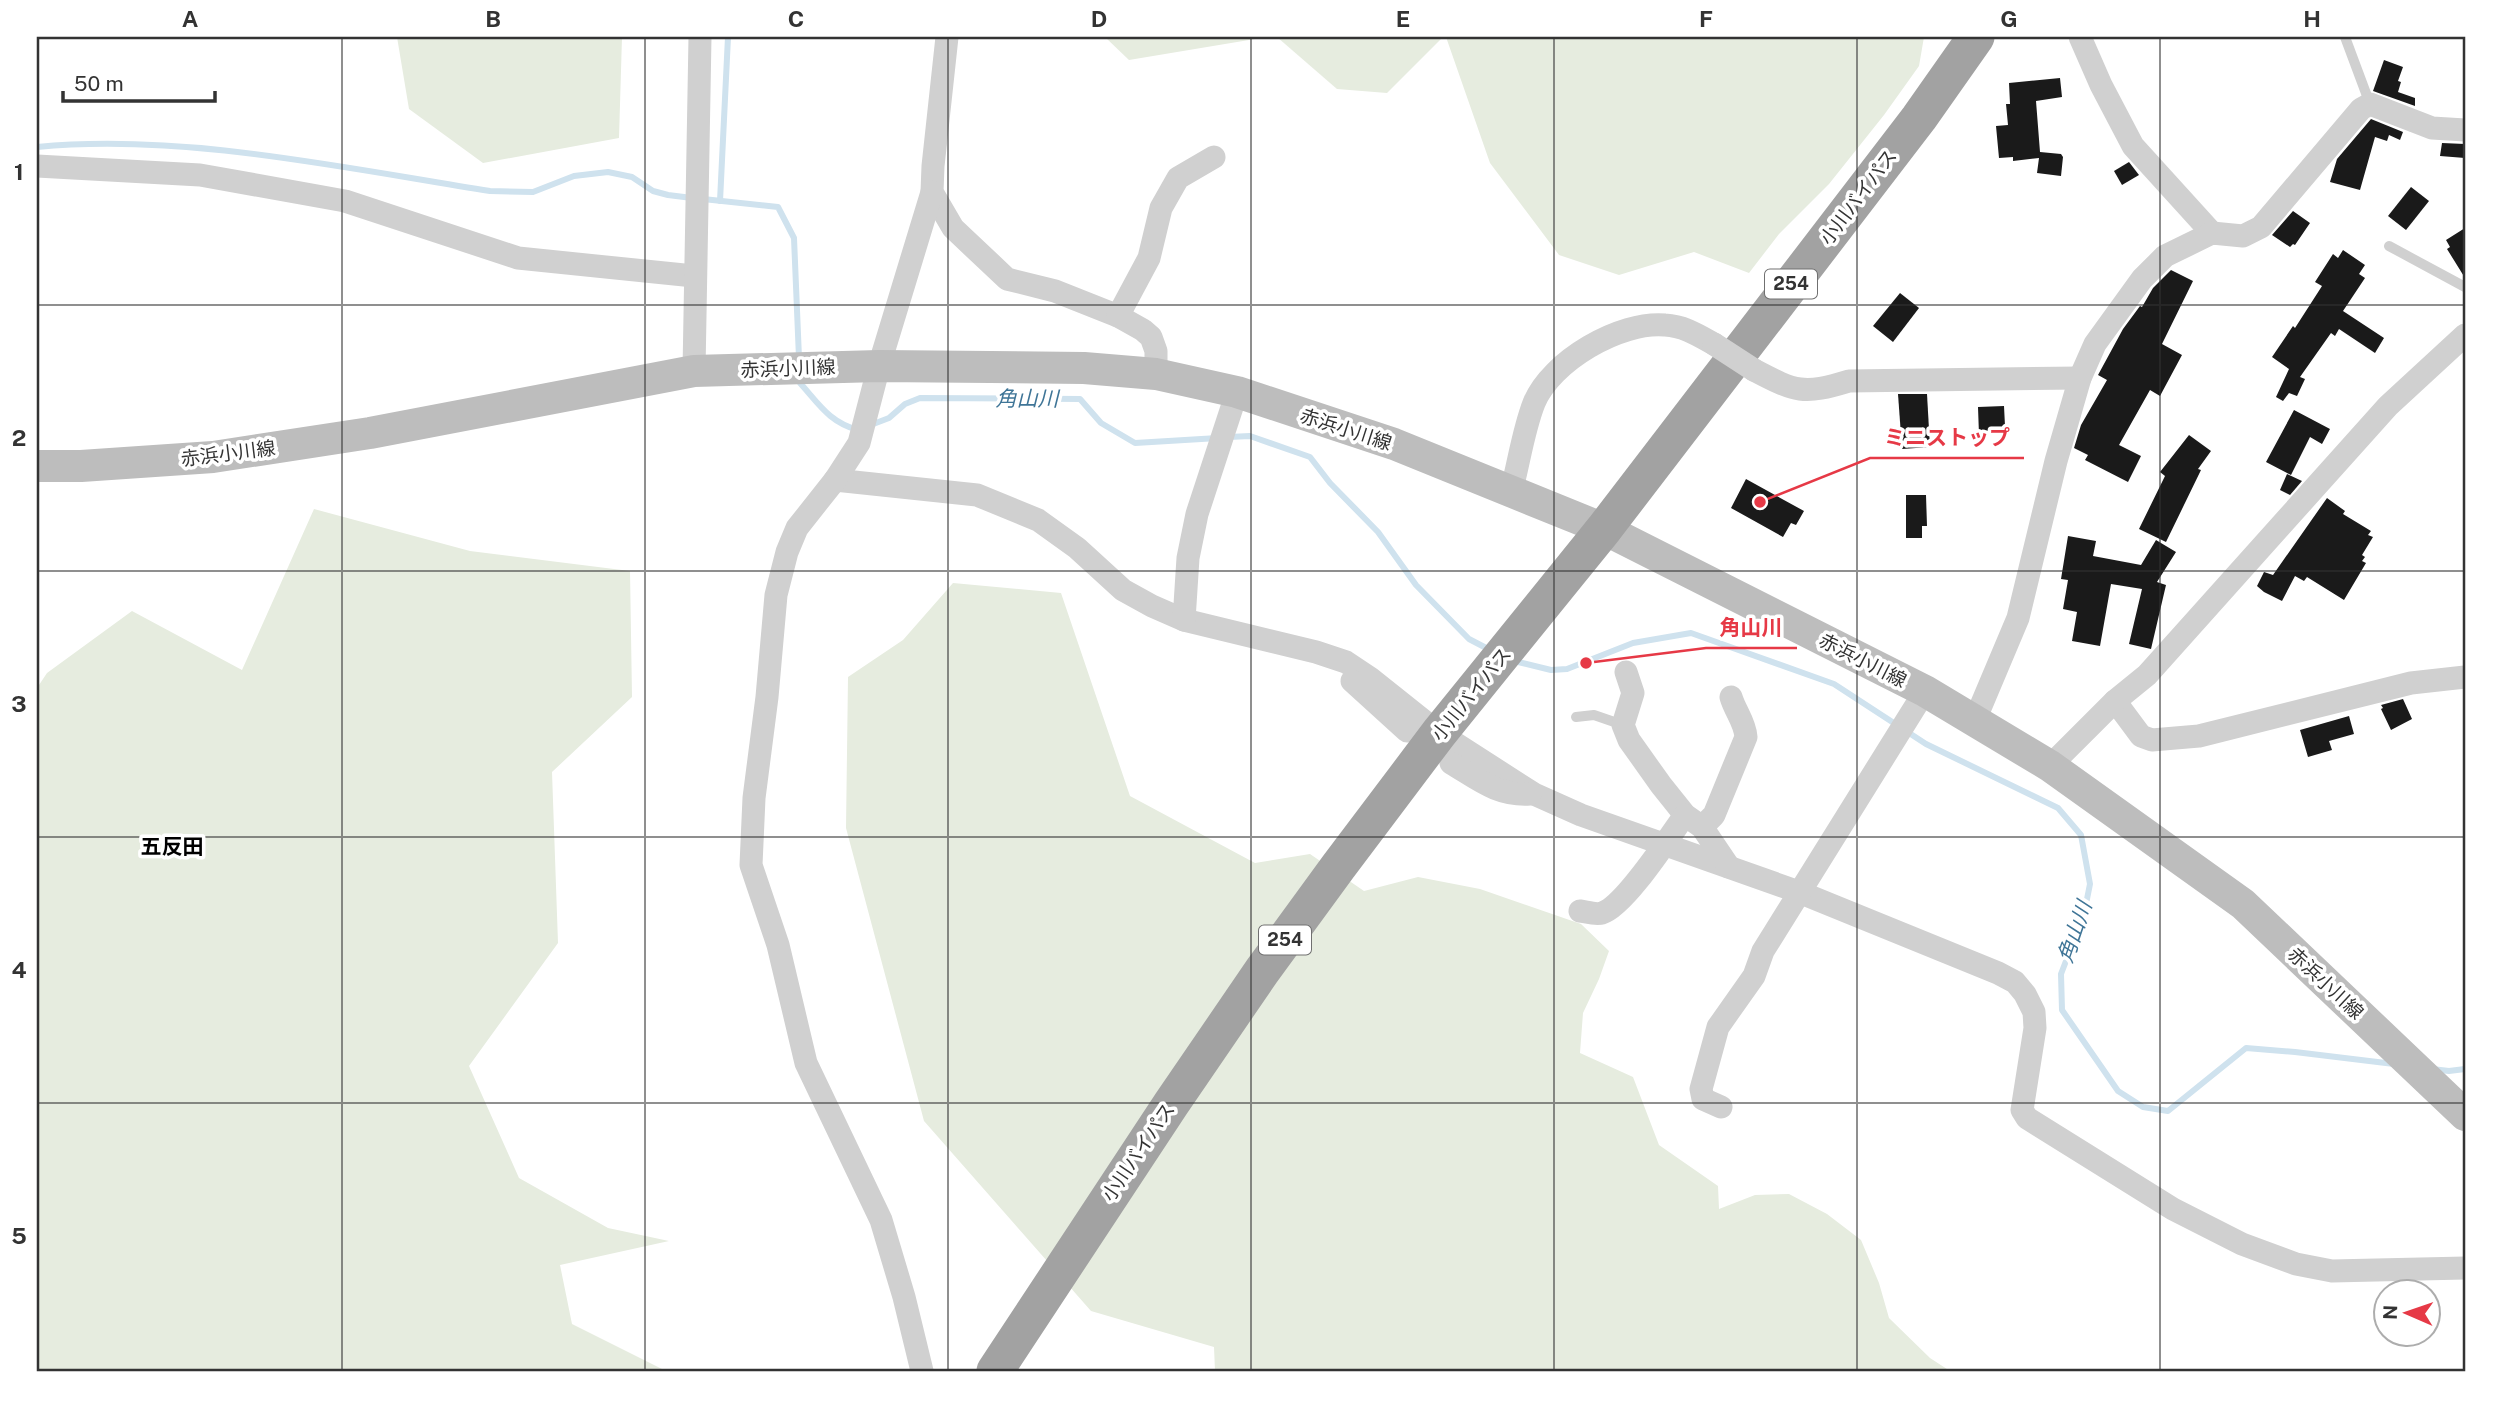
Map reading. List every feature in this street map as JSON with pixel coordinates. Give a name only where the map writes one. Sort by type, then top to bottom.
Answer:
[{"type":"highway","name":"小川バイパス","points":[[995,1371],[1147,1139],[1255,982],[1432,742],[1604,529],[1919,118],[1976,37]]},
{"type":"main road","name":"赤浜小川線","points":[[37,466],[81,466],[213,457],[370,433],[694,371],[879,366],[1084,368],[1156,374],[1237,392],[1394,444],[1604,529],[1918,701],[1975,720],[2050,766],[2243,904],[2465,1115]]},
{"type":"street","points":[[694,371],[700,37]]},
{"type":"street","points":[[922,1371],[881,1220],[806,1063],[778,945],[751,865],[754,798],[776,595],[786,552],[797,528],[835,480],[859,443],[879,366],[932,192],[947,37]]},
{"type":"street","points":[[2080,37],[2101,85],[2133,146],[2212,233]]},
{"type":"street","points":[[1975,720],[2018,618],[2056,461],[2080,378],[2095,344],[2142,279],[2165,256],[2212,233],[2243,236],[2261,227],[2361,109],[2370,104],[2432,128],[2465,130]]},
{"type":"street","points":[[1118,316],[1149,258],[1161,208],[1178,178],[1214,157]]},
{"type":"street","points":[[37,166],[200,175],[345,201],[518,258],[694,276]]},
{"type":"street","points":[[932,192],[953,228],[1007,279],[1055,291],[1118,316],[1151,337],[1156,351],[1156,374]]},
{"type":"street","points":[[1511,492],[1534,404],[1544,385],[1578,353],[1619,333],[1646,325],[1684,328],[1754,370],[1799,390],[1818,390],[1849,382],[2080,378]]},
{"type":"street","points":[[2050,766],[2115,701],[2147,674],[2388,406],[2465,335]]},
{"type":"street","points":[[1184,620],[1188,558],[1197,514],[1237,392]]},
{"type":"street","points":[[835,480],[977,495],[1038,520],[1077,548],[1123,590],[1152,606],[1184,620],[1316,652],[1346,662],[1370,678],[1432,742],[1534,794],[1581,815],[1799,892],[1965,958],[2015,982],[2034,1012],[2035,1028],[2022,1110],[2027,1118],[2173,1209],[2242,1244],[2296,1264],[2332,1271],[2465,1268]]},
{"type":"street","points":[[1346,662],[1347,677],[1500,791],[1513,795],[1534,794]]},
{"type":"street","points":[[1626,673],[1633,693],[1623,725],[1629,740],[1729,867]]},
{"type":"street","points":[[2115,701],[2141,736],[2152,740],[2199,736],[2411,683],[2465,677]]},
{"type":"street","points":[[1580,911],[1601,914],[1614,907],[1628,893],[1663,844],[1694,821],[1714,814],[1746,737],[1745,726],[1735,712],[1731,697]]},
{"type":"street","points":[[1721,1107],[1703,1099],[1701,1089],[1718,1027],[1754,976],[1763,951],[1918,701]]},
{"type":"lane","points":[[2344,37],[2370,104]]},
{"type":"lane","points":[[2389,246],[2465,287]]},
{"type":"lane","points":[[1576,717],[1594,715],[1623,725]]},
{"type":"shaded area","points":[[397,37],[622,37],[619,138],[483,163],[409,109]]},
{"type":"shaded area","points":[[1105,37],[1267,37],[1129,60]]},
{"type":"shaded area","points":[[1277,37],[1443,37],[1387,93],[1337,89]]},
{"type":"shaded area","points":[[1446,37],[1924,37],[1919,66],[1884,115],[1829,184],[1779,234],[1749,273],[1694,252],[1619,275],[1559,255],[1490,163]]},
{"type":"shaded area","points":[[314,509],[470,551],[630,571],[632,697],[552,772],[558,943],[469,1066],[519,1178],[608,1228],[669,1241],[560,1265],[572,1324],[666,1371],[37,1371],[37,688],[47,673],[132,611],[242,670]]},
{"type":"shaded area","points":[[953,583],[1061,593],[1130,796],[1255,863],[1310,854],[1364,891],[1418,877],[1480,889],[1581,924],[1609,951],[1583,1013],[1580,1053],[1633,1077],[1659,1145],[1718,1186],[1719,1209],[1755,1195],[1789,1194],[1827,1214],[1861,1240],[1879,1283],[1889,1318],[1930,1358],[1950,1371],[1215,1371],[1214,1347],[1091,1311],[924,1121],[846,828],[848,677],[903,640]]},
{"type":"building","points":[[2384,60],[2403,67],[2398,81],[2401,82],[2398,92],[2415,98],[2415,106],[2373,91]]},
{"type":"building","points":[[2060,78],[2062,97],[2036,101],[2040,152],[2061,154],[2061,176],[2037,173],[2039,158],[2013,161],[2013,157],[1999,158],[1996,126],[2008,125],[2006,104],[2010,104],[2009,83]]},
{"type":"building","points":[[2371,119],[2403,132],[2400,140],[2389,135],[2387,141],[2375,137],[2360,190],[2330,182],[2337,159]]},
{"type":"building","points":[[2442,143],[2465,144],[2465,158],[2440,156]]},
{"type":"building","points":[[2129,162],[2139,175],[2122,185],[2114,171]]},
{"type":"building","points":[[2411,187],[2429,201],[2406,230],[2388,216]]},
{"type":"building","points":[[2293,211],[2310,223],[2295,245],[2290,247],[2272,235]]},
{"type":"building","points":[[2465,228],[2465,278],[2447,249],[2450,247],[2446,240]]},
{"type":"building","points":[[2343,250],[2365,265],[2359,274],[2365,278],[2343,311],[2384,338],[2375,353],[2339,329],[2335,336],[2331,333],[2300,377],[2305,379],[2297,396],[2289,393],[2283,401],[2276,397],[2289,369],[2272,357],[2293,326],[2295,328],[2322,286],[2315,282],[2333,254],[2338,258]]},
{"type":"building","points":[[2171,270],[2193,281],[2162,344],[2182,355],[2160,396],[2150,390],[2119,445],[2141,456],[2128,482],[2085,460],[2088,455],[2074,448],[2081,425],[2107,380],[2098,375],[2123,329],[2140,306],[2142,307],[2153,288]]},
{"type":"building","points":[[1900,293],[1919,308],[1893,342],[1873,326]]},
{"type":"building","points":[[1898,394],[1927,394],[1930,447],[1902,449]]},
{"type":"building","points":[[2004,406],[2005,426],[2002,426],[2002,434],[1979,435],[1978,407]]},
{"type":"building","points":[[2294,410],[2330,429],[2322,444],[2310,437],[2291,475],[2266,462]]},
{"type":"building","points":[[2189,435],[2211,451],[2198,469],[2201,470],[2166,542],[2139,529],[2165,476],[2160,472]]},
{"type":"building","points":[[2287,474],[2302,481],[2290,495],[2280,490]]},
{"type":"building","points":[[1746,479],[1804,511],[1796,525],[1791,523],[1783,537],[1731,508]]},
{"type":"building","points":[[1906,495],[1926,495],[1927,526],[1922,526],[1922,538],[1906,538]]},
{"type":"building","points":[[2327,498],[2345,511],[2343,514],[2371,531],[2368,535],[2373,537],[2362,555],[2365,557],[2362,561],[2366,563],[2344,600],[2307,577],[2304,581],[2295,576],[2282,601],[2264,592],[2257,586],[2264,572],[2273,575]]},
{"type":"building","points":[[2068,536],[2096,541],[2093,556],[2141,565],[2156,540],[2176,552],[2157,582],[2166,585],[2151,649],[2129,644],[2142,589],[2111,584],[2100,646],[2072,641],[2077,612],[2063,609],[2068,580],[2061,579]]},
{"type":"building","points":[[2403,699],[2412,719],[2391,730],[2381,705]]},
{"type":"building","points":[[2349,716],[2354,734],[2329,741],[2332,750],[2308,757],[2300,730]]},
{"type":"waterway","points":[[720,201],[728,37]]},
{"type":"waterway","points":[[37,147],[93,144],[206,149],[321,163],[490,191],[533,192],[574,176],[608,172],[632,177],[653,191],[692,198]]},
{"type":"waterway","name":"角山川","points":[[703,199],[778,207],[794,238],[799,358]]},
{"type":"waterway","name":"角山川","points":[[800,376],[800,383],[825,411],[839,422],[858,430]]},
{"type":"waterway","name":"角山川","points":[[868,426],[889,418],[905,404],[920,398],[1080,399],[1101,423],[1135,443],[1218,438]]},
{"type":"waterway","name":"角山川","points":[[1229,437],[1250,436],[1310,457],[1330,483],[1378,532],[1416,585],[1469,639],[1492,651]]},
{"type":"waterway","name":"角山川","points":[[1514,661],[1551,670],[1567,669],[1633,643],[1691,633],[1834,684],[1926,744],[2058,808],[2081,835],[2090,884],[2084,914],[2061,974],[2062,1010],[2118,1091],[2143,1107],[2168,1111],[2246,1048],[2394,1064]]},
{"type":"waterway","name":"角山川","points":[[2432,1069],[2465,1069]]},
{"type":"place","name":"ミニストップ","points":[[1760,502]]},
{"type":"place","name":"角山川","points":[[1586,663]]},
{"type":"district","name":"五反田","points":[[172,847]]}]
